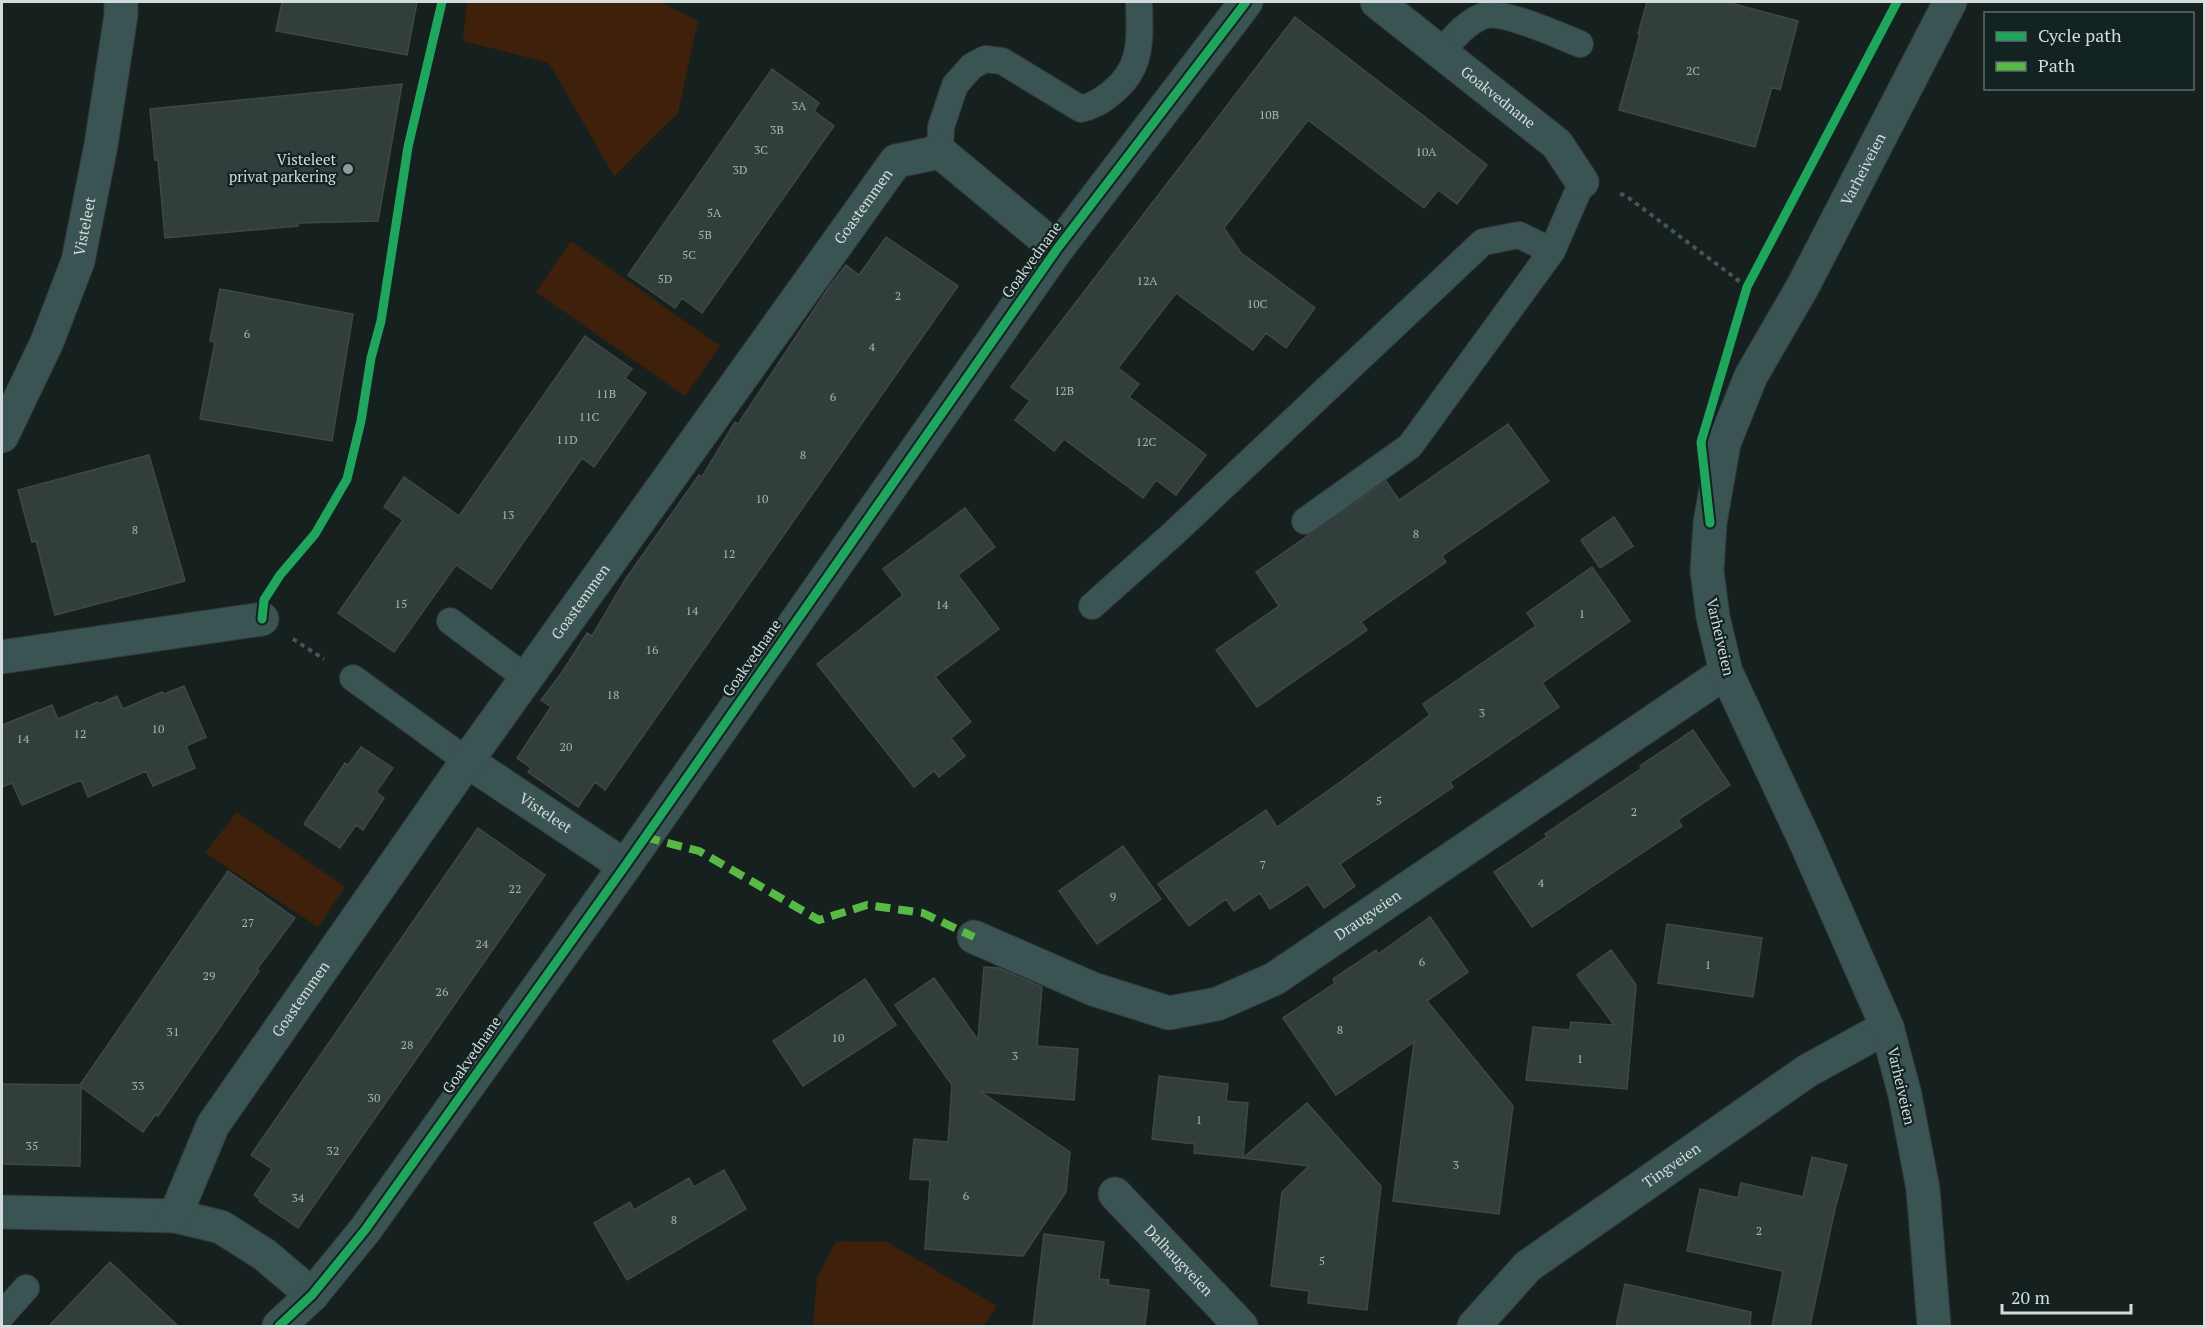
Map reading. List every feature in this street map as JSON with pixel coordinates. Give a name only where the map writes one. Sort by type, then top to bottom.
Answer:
[{"type":"street","name":"Visteleet","points":[[2,436],[47,342],[78,261],[101,146],[121,2]]},
{"type":"street","name":"Goakvednane","points":[[279,1326],[312,1295],[365,1230],[625,866],[1057,249],[1246,2]]},
{"type":"street","name":"Goakvednane","points":[[1377,2],[1557,144],[1582,182]]},
{"type":"street","name":"Varheiveien","points":[[1934,1326],[1923,1190],[1905,1095],[1887,1027],[1807,845],[1726,672],[1713,617],[1707,571],[1710,523],[1724,443],[1751,376],[1802,288],[1950,2]]},
{"type":"street","points":[[939,152],[1057,249]]},
{"type":"street","name":"Goastemmen","points":[[175,1216],[213,1125],[467,761],[896,161],[939,152]]},
{"type":"street","points":[[2,657],[262,619]]},
{"type":"street","name":"Draugveien","points":[[974,937],[1093,989],[1169,1013],[1217,1004],[1274,979],[1726,672]]},
{"type":"street","name":"Visteleet","points":[[467,761],[625,866]]},
{"type":"street","name":"Tingveien","points":[[1474,1326],[1528,1266],[1807,1071],[1887,1027]]},
{"type":"street","name":"Dalhaugveien","points":[[1114,1194],[1241,1326]]},
{"type":"street","points":[[2,1212],[175,1216],[221,1227],[266,1255],[312,1295]]},
{"type":"lane","points":[[939,152],[941,127],[955,85],[972,66],[985,59],[1002,61],[1081,109],[1095,106],[1118,88],[1133,69],[1140,39],[1139,2]]},
{"type":"lane","points":[[1441,52],[1466,26],[1485,15],[1507,17],[1580,44]]},
{"type":"lane","points":[[1305,521],[1410,446],[1552,251],[1582,182]]},
{"type":"lane","points":[[1092,606],[1174,533],[1483,242],[1519,235],[1552,251]]},
{"type":"lane","points":[[450,621],[526,678]]},
{"type":"lane","points":[[353,678],[467,761]]},
{"type":"lane","points":[[2,1314],[26,1288]]},
{"type":"path","points":[[1582,182],[1625,195],[1747,287]]},
{"type":"path","points":[[1744,298],[1753,276]]},
{"type":"path","points":[[262,619],[353,678]]},
{"type":"shaded area","points":[[467,2],[661,2],[698,21],[678,113],[614,176],[549,63],[463,41]]},
{"type":"shaded area","points":[[571,241],[720,346],[685,396],[536,292]]},
{"type":"shaded area","points":[[237,812],[345,887],[318,927],[205,853]]},
{"type":"shaded area","points":[[836,1241],[887,1242],[997,1306],[984,1326],[813,1326],[817,1278]]},
{"type":"building","points":[[282,2],[417,2],[407,55],[276,31]]},
{"type":"building","points":[[1647,2],[1727,2],[1798,21],[1780,90],[1772,87],[1755,147],[1619,110]]},
{"type":"building","points":[[1295,17],[1487,165],[1457,204],[1438,190],[1424,208],[1308,120],[1224,228],[1241,253],[1315,308],[1286,348],[1266,333],[1253,350],[1176,293],[1118,368],[1139,384],[1129,397],[1206,455],[1176,495],[1156,480],[1143,498],[1064,439],[1054,451],[1015,420],[1030,401],[1011,387]]},
{"type":"building","points":[[772,69],[819,103],[814,111],[834,126],[702,313],[682,298],[675,308],[628,275]]},
{"type":"building","points":[[402,84],[378,221],[298,223],[298,226],[165,238],[158,160],[155,160],[150,109]]},
{"type":"building","points":[[886,237],[958,286],[605,790],[595,782],[578,807],[528,772],[531,768],[517,758],[551,707],[541,700],[587,633],[592,636],[625,580],[699,475],[702,477],[735,422],[738,424],[829,287],[846,265],[859,275]]},
{"type":"building","points":[[220,289],[353,314],[332,441],[200,419],[215,342],[210,341]]},
{"type":"building","points":[[585,336],[632,369],[625,378],[646,393],[594,467],[582,458],[491,589],[456,565],[394,652],[338,613],[403,520],[384,507],[404,477],[459,516]]},
{"type":"building","points":[[1508,424],[1549,481],[1442,556],[1446,562],[1361,622],[1367,630],[1257,707],[1216,650],[1279,606],[1256,572],[1386,481],[1399,500]]},
{"type":"building","points":[[149,455],[185,581],[55,615],[36,541],[32,542],[18,490]]},
{"type":"building","points":[[965,508],[995,547],[958,575],[999,629],[935,677],[971,722],[951,738],[965,756],[939,777],[934,771],[914,787],[817,664],[903,595],[883,569]]},
{"type":"building","points":[[1614,517],[1633,546],[1600,568],[1581,540]]},
{"type":"building","points":[[1592,567],[1630,621],[1542,683],[1559,707],[1450,782],[1453,787],[1340,864],[1355,886],[1324,908],[1308,884],[1270,909],[1260,893],[1234,911],[1226,899],[1189,926],[1158,884],[1266,810],[1277,827],[1343,780],[1430,715],[1423,704],[1536,626],[1527,613]]},
{"type":"building","points":[[184,686],[206,737],[186,746],[195,768],[153,786],[146,771],[88,797],[81,780],[22,805],[12,783],[2,787],[2,725],[52,705],[58,719],[117,696],[123,709],[162,692],[164,694]]},
{"type":"building","points":[[1693,730],[1730,785],[1678,820],[1682,826],[1532,927],[1494,872],[1547,837],[1545,834]]},
{"type":"building","points":[[361,747],[393,768],[376,792],[384,798],[363,830],[356,825],[340,848],[304,824],[345,763],[348,765]]},
{"type":"building","points":[[478,828],[545,875],[298,1228],[259,1201],[260,1199],[254,1195],[272,1169],[251,1155]]},
{"type":"building","points":[[1123,846],[1161,899],[1097,944],[1059,891]]},
{"type":"building","points":[[228,871],[295,918],[257,969],[259,971],[158,1116],[156,1114],[143,1132],[81,1087],[80,1166],[2,1164],[2,1084],[80,1085]]},
{"type":"building","points":[[1430,917],[1468,972],[1427,1001],[1513,1106],[1499,1214],[1393,1201],[1414,1042],[1336,1095],[1283,1018],[1335,983],[1333,979],[1376,950],[1378,954]]},
{"type":"building","points":[[1667,924],[1762,938],[1753,997],[1658,983]]},
{"type":"building","points":[[1611,950],[1636,985],[1627,1089],[1526,1080],[1533,1027],[1570,1030],[1571,1022],[1614,1025],[1577,975]]},
{"type":"building","points":[[984,967],[999,968],[1042,987],[1037,1046],[1078,1049],[1074,1100],[981,1092],[1070,1152],[1066,1192],[1023,1256],[925,1249],[930,1180],[910,1179],[914,1139],[948,1142],[952,1085],[895,1005],[934,978],[978,1040]]},
{"type":"building","points":[[865,979],[896,1025],[803,1086],[773,1041]]},
{"type":"building","points":[[1159,1076],[1228,1084],[1226,1101],[1248,1103],[1243,1158],[1194,1153],[1195,1144],[1152,1139]]},
{"type":"building","points":[[1307,1103],[1381,1186],[1367,1310],[1308,1303],[1309,1291],[1271,1286],[1282,1192],[1309,1166],[1243,1158]]},
{"type":"building","points":[[1812,1157],[1847,1165],[1835,1209],[1810,1326],[1772,1326],[1783,1271],[1687,1251],[1700,1189],[1738,1198],[1741,1183],[1803,1197]]},
{"type":"building","points":[[724,1170],[746,1209],[627,1280],[594,1223],[630,1202],[634,1210],[689,1178],[694,1187]]},
{"type":"building","points":[[1044,1234],[1104,1242],[1099,1279],[1109,1280],[1108,1285],[1149,1290],[1145,1326],[1033,1326]]},
{"type":"building","points":[[110,1262],[178,1326],[49,1326]]},
{"type":"building","points":[[1625,1284],[1751,1312],[1750,1326],[1616,1326]]},
{"type":"marked path","points":[[645,837],[699,851],[819,920],[867,905],[923,913],[974,937]]},
{"type":"cycle path","points":[[262,619],[264,600],[280,575],[315,534],[347,479],[361,421],[371,358],[381,321],[408,147],[442,2]]},
{"type":"cycle path","points":[[279,1326],[312,1295],[365,1230],[625,866],[1057,249],[1246,2]]},
{"type":"cycle path","points":[[1710,523],[1701,442],[1747,287],[1897,2]]},
{"type":"place","name":"Visteleet privat parkering","points":[[348,169]]}]
